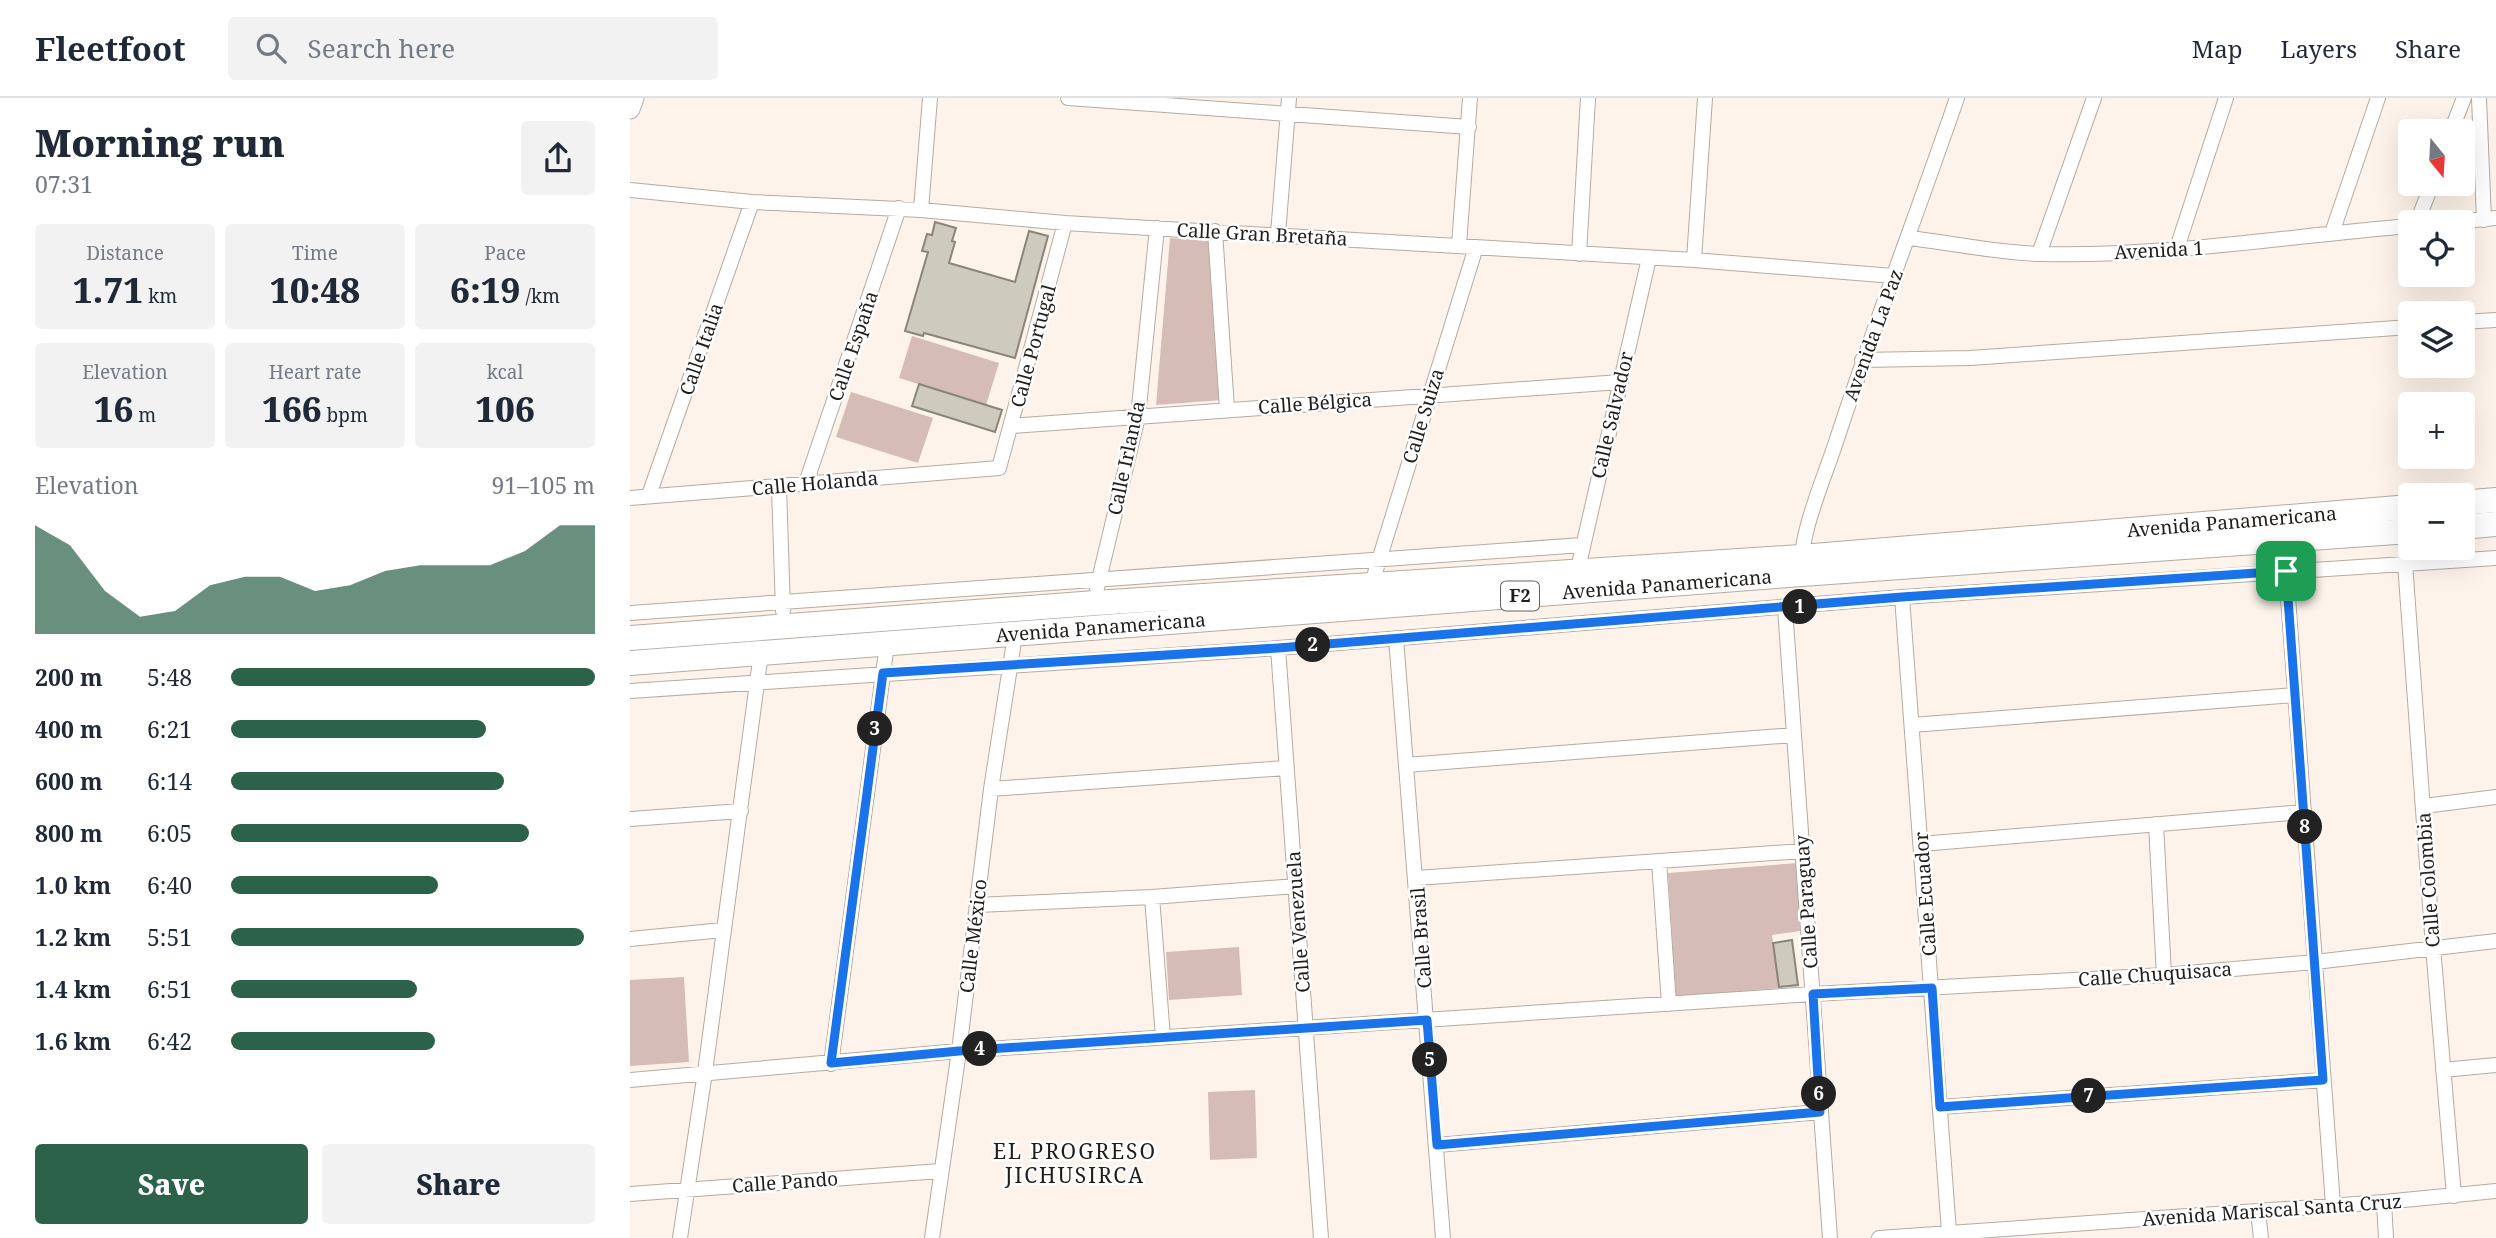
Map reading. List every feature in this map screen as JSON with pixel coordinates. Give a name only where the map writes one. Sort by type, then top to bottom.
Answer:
[{"type":"highway","points":[[2475,502],[2496,500]]},
{"type":"highway","name":"Avenida Panamericana","points":[[630,663],[1015,635],[1802,565],[2398,508]]},
{"type":"highway","points":[[2475,526],[2496,524]]},
{"type":"highway","name":"Avenida Panamericana","points":[[630,638],[783,614],[1097,591],[1371,586],[2398,532]]},
{"type":"street","points":[[630,109],[634,98]]},
{"type":"street","points":[[921,210],[930,98]]},
{"type":"street","points":[[1068,98],[1168,102],[1469,127]]},
{"type":"street","points":[[1278,234],[1289,98]]},
{"type":"street","points":[[1459,245],[1470,98]]},
{"type":"street","points":[[1579,254],[1588,98]]},
{"type":"street","points":[[1694,260],[1705,98]]},
{"type":"street","name":"Avenida La Paz","points":[[1802,565],[1811,518],[1862,360],[1909,238],[1957,98]]},
{"type":"street","points":[[2039,254],[2094,98]]},
{"type":"street","points":[[2176,251],[2226,98]]},
{"type":"street","points":[[2332,233],[2378,98]]},
{"type":"street","points":[[2456,119],[2464,98]]},
{"type":"street","points":[[2479,98],[2490,219]]},
{"type":"street","name":"Calle Gran Bretaña","points":[[630,190],[752,202],[899,208],[1065,223],[1694,260],[1894,276]]},
{"type":"street","name":"Calle Italia","points":[[649,495],[752,202]]},
{"type":"street","name":"Calle España","points":[[806,484],[899,208]]},
{"type":"street","name":"Calle Portugal","points":[[999,468],[1065,223]]},
{"type":"street","name":"Avenida 1","points":[[1909,238],[2039,254],[2176,251],[2398,227]]},
{"type":"street","name":"Calle Irlanda","points":[[1097,591],[1138,417],[1157,228]]},
{"type":"street","points":[[1215,231],[1227,409]]},
{"type":"street","name":"Calle Suiza","points":[[1371,586],[1476,247]]},
{"type":"street","name":"Calle Salvador","points":[[1577,573],[1649,258]]},
{"type":"street","points":[[2475,321],[2496,320]]},
{"type":"street","points":[[1862,360],[1970,358],[2398,328]]},
{"type":"street","name":"Calle Bélgica","points":[[1012,426],[1620,382]]},
{"type":"street","name":"Calle Holanda","points":[[630,498],[999,468]]},
{"type":"street","points":[[630,613],[783,614],[779,487]]},
{"type":"street","points":[[1097,591],[1379,559],[1582,545]]},
{"type":"street","name":"Avenida Panamericana","points":[[630,691],[1278,648],[1902,597],[2496,558]]},
{"type":"street","name":"Calle Colombia","points":[[2405,563],[2432,947],[2454,1196]]},
{"type":"street","points":[[2286,571],[2333,1205]]},
{"type":"street","name":"Calle Ecuador","points":[[1902,597],[1949,1232]]},
{"type":"street","name":"Calle Paraguay","points":[[1785,608],[1830,1238]]},
{"type":"street","name":"Calle México","points":[[932,1238],[959,1051],[991,789],[1015,635]]},
{"type":"street","name":"Calle Brasil","points":[[1396,638],[1443,1238]]},
{"type":"street","points":[[831,1063],[887,644]]},
{"type":"street","name":"Calle Venezuela","points":[[1278,648],[1321,1238]]},
{"type":"street","points":[[680,1238],[705,1073],[761,653]]},
{"type":"street","points":[[1912,725],[2295,695]]},
{"type":"street","points":[[1406,765],[1794,735]]},
{"type":"street","points":[[991,789],[1286,768]]},
{"type":"street","points":[[2424,806],[2496,797]]},
{"type":"street","points":[[630,819],[741,811]]},
{"type":"street","points":[[1921,844],[2304,812]]},
{"type":"street","points":[[2156,824],[2164,975]]},
{"type":"street","points":[[1416,878],[1803,851]]},
{"type":"street","points":[[1659,861],[1669,1004]]},
{"type":"street","points":[[976,905],[1152,897],[1296,886]]},
{"type":"street","points":[[1152,897],[1164,1037]]},
{"type":"street","points":[[630,939],[723,930]]},
{"type":"street","name":"Calle Chuquisaca","points":[[705,1073],[1164,1037],[1813,994],[2164,975],[2315,962],[2496,941]]},
{"type":"street","points":[[2443,1070],[2496,1065]]},
{"type":"street","points":[[630,1080],[705,1073]]},
{"type":"street","points":[[1940,1107],[2323,1080]]},
{"type":"street","points":[[1437,1145],[1820,1112]]},
{"type":"street","name":"Calle Pando","points":[[630,1194],[940,1171]]},
{"type":"street","name":"Avenida Mariscal Santa Cruz","points":[[1879,1238],[2384,1202],[2496,1191]]},
{"type":"street","points":[[2384,1202],[2386,1238]]},
{"type":"street","points":[[2258,1211],[2260,1238]]},
{"type":"shaded area","points":[[1170,238],[1211,241],[1222,400],[1156,405]]},
{"type":"shaded area","points":[[912,336],[999,363],[986,405],[899,378]]},
{"type":"shaded area","points":[[851,392],[933,418],[918,463],[836,437]]},
{"type":"shaded area","points":[[1798,863],[1800,931],[1772,935],[1779,988],[1676,997],[1668,873]]},
{"type":"shaded area","points":[[1239,947],[1242,995],[1169,1000],[1166,952]]},
{"type":"shaded area","points":[[684,977],[689,1062],[630,1066],[630,980]]},
{"type":"shaded area","points":[[1255,1090],[1257,1158],[1210,1160],[1208,1092]]},
{"type":"building","points":[[935,222],[956,228],[949,263],[1015,282],[1029,231],[1048,236],[1015,358],[924,333],[923,336],[905,331],[928,252],[922,251],[927,234],[932,235]]},
{"type":"building","points":[[919,384],[1002,410],[995,432],[912,406]]},
{"type":"building","points":[[1792,940],[1798,985],[1779,987],[1773,943]]},
{"type":"district","name":"EL PROGRESO JICHUSIRCA","points":[[1075,1164]]},
{"type":"route","points":[[2286,571],[2323,1080],[1940,1107],[1932,988],[1813,994],[1820,1112],[1437,1145],[1427,1020],[959,1051],[831,1063],[883,673],[1278,648],[1902,597],[2286,571]]}]
